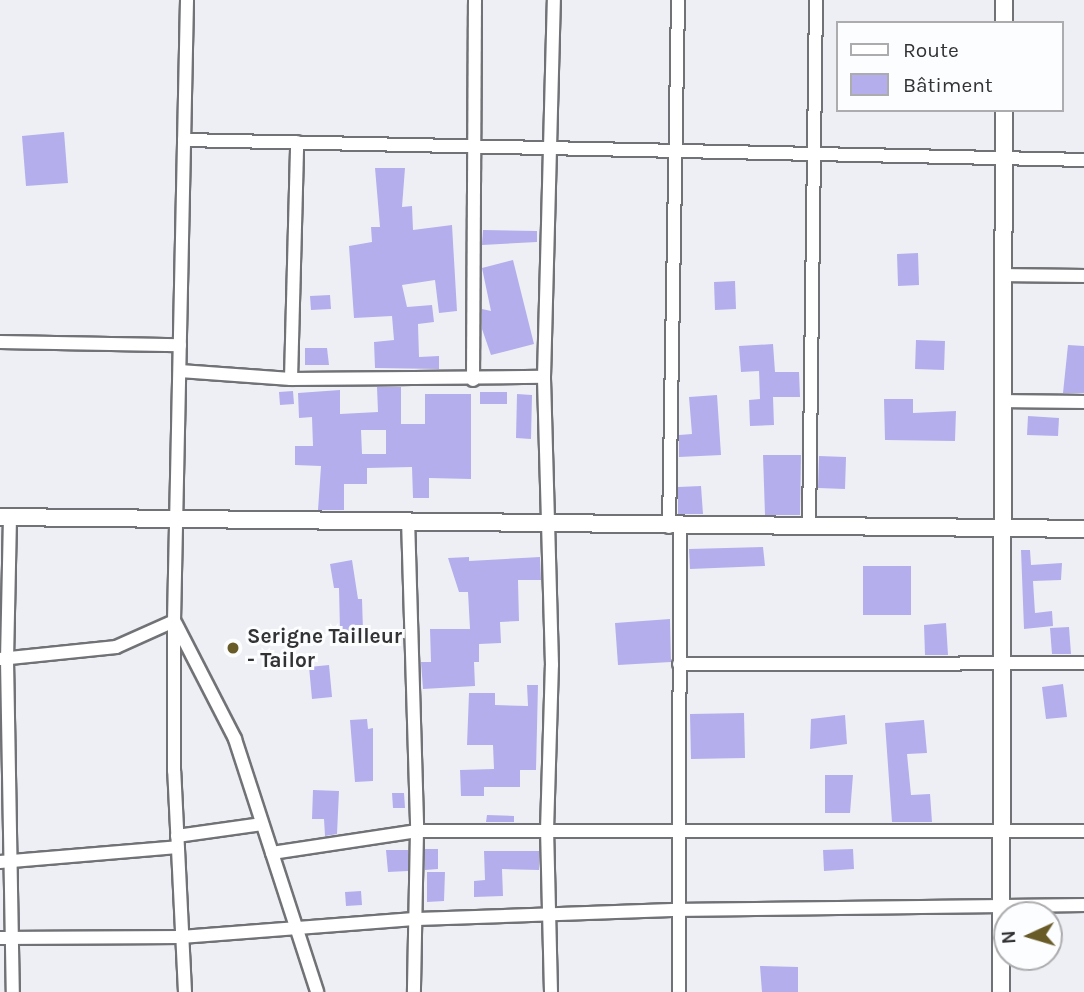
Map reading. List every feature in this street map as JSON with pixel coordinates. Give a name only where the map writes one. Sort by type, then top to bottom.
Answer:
[{"type":"street","points":[[185,992],[177,842],[174,621],[180,518],[180,345],[187,0]]},
{"type":"street","points":[[473,380],[475,0]]},
{"type":"street","points":[[551,992],[547,831],[552,665],[544,377],[554,0]]},
{"type":"street","points":[[678,0],[674,527],[680,664],[679,992]]},
{"type":"street","points":[[809,527],[816,0]]},
{"type":"street","points":[[1004,0],[1004,21]]},
{"type":"street","points":[[1001,901],[1004,112]]},
{"type":"street","points":[[184,140],[1084,160]]},
{"type":"street","points":[[291,379],[297,142]]},
{"type":"street","points":[[1003,275],[1084,276]]},
{"type":"street","points":[[0,342],[180,345]]},
{"type":"street","points":[[180,371],[291,379],[473,380],[544,377]]},
{"type":"street","points":[[1003,401],[1084,402]]},
{"type":"street","points":[[13,992],[6,938],[3,659],[5,517],[408,519],[674,527],[1084,529]]},
{"type":"street","points":[[408,519],[416,831],[414,992]]},
{"type":"street","points":[[3,659],[116,647],[174,621]]},
{"type":"street","points":[[174,621],[230,728],[317,992]]},
{"type":"street","points":[[680,664],[1084,663]]},
{"type":"street","points":[[5,862],[177,842],[262,824]]},
{"type":"street","points":[[272,853],[416,831],[1084,831]]},
{"type":"street","points":[[6,938],[181,937],[417,919],[679,910],[993,905]]},
{"type":"street","points":[[1063,905],[1084,905]]},
{"type":"street","points":[[1001,971],[1001,992]]},
{"type":"building","points":[[64,132],[68,183],[26,186],[22,136]]},
{"type":"building","points":[[375,168],[405,168],[402,207],[412,206],[413,230],[452,225],[457,311],[439,313],[435,280],[402,285],[407,307],[432,305],[434,322],[418,324],[419,357],[439,356],[439,369],[375,368],[374,342],[394,340],[392,316],[354,318],[349,246],[372,242],[371,227],[380,227]]},
{"type":"building","points":[[483,230],[537,231],[537,242],[482,245]]},
{"type":"building","points":[[918,253],[919,285],[898,286],[897,254]]},
{"type":"building","points":[[513,260],[534,344],[491,355],[482,329],[482,309],[491,311],[482,268]]},
{"type":"building","points":[[735,281],[736,309],[715,310],[714,282]]},
{"type":"building","points":[[330,295],[331,309],[311,310],[310,296]]},
{"type":"building","points":[[916,340],[945,341],[944,370],[915,369]]},
{"type":"building","points":[[773,344],[775,372],[799,372],[800,397],[773,397],[774,425],[750,426],[749,400],[760,399],[759,371],[741,372],[739,346]]},
{"type":"building","points":[[1068,345],[1084,346],[1084,393],[1063,393]]},
{"type":"building","points":[[305,348],[327,348],[329,365],[305,365]]},
{"type":"building","points":[[377,387],[401,387],[401,424],[425,424],[425,394],[471,394],[471,479],[429,478],[429,498],[413,498],[412,467],[367,468],[367,484],[344,484],[344,510],[318,510],[321,466],[295,465],[295,446],[313,446],[312,417],[299,418],[298,393],[340,390],[340,414],[378,412]],"holes":[[[361,430],[386,430],[386,454],[362,454]]]},
{"type":"building","points":[[293,391],[294,404],[280,405],[279,392]]},
{"type":"building","points":[[480,392],[507,392],[507,404],[480,404]]},
{"type":"building","points":[[517,394],[532,395],[531,439],[516,438]]},
{"type":"building","points":[[717,395],[721,455],[679,457],[679,435],[692,434],[689,397]]},
{"type":"building","points":[[884,399],[913,399],[913,413],[956,411],[955,441],[885,440]]},
{"type":"building","points":[[1028,416],[1059,418],[1058,436],[1027,435]]},
{"type":"building","points":[[763,455],[801,455],[800,515],[765,515]]},
{"type":"building","points":[[819,456],[846,457],[845,489],[818,488]]},
{"type":"building","points":[[701,486],[703,514],[678,514],[678,487]]},
{"type":"building","points":[[763,547],[765,566],[690,569],[689,549]]},
{"type":"building","points":[[1021,550],[1030,550],[1031,565],[1062,563],[1061,580],[1033,581],[1035,613],[1052,611],[1053,626],[1024,629]]},
{"type":"building","points":[[469,557],[469,561],[540,557],[541,580],[518,580],[519,621],[500,622],[501,643],[479,644],[479,662],[474,662],[475,686],[423,689],[421,662],[431,662],[430,629],[470,629],[468,592],[459,592],[448,558]]},
{"type":"building","points":[[352,560],[358,599],[362,599],[363,631],[340,631],[339,588],[334,588],[330,564]]},
{"type":"building","points":[[863,566],[911,566],[911,615],[863,615]]},
{"type":"building","points":[[670,619],[671,662],[618,665],[615,623]]},
{"type":"building","points":[[946,623],[948,655],[925,655],[924,625]]},
{"type":"building","points":[[1069,627],[1071,654],[1052,654],[1050,628]]},
{"type":"building","points":[[329,665],[332,697],[312,699],[309,667]]},
{"type":"building","points":[[1063,684],[1067,717],[1046,719],[1042,687]]},
{"type":"building","points":[[527,685],[538,685],[536,770],[520,770],[520,787],[484,787],[484,796],[461,796],[460,770],[494,769],[493,745],[467,745],[469,693],[495,693],[495,705],[528,706]]},
{"type":"building","points":[[744,713],[745,758],[691,759],[690,714]]},
{"type":"building","points":[[845,715],[847,744],[810,749],[811,719]]},
{"type":"building","points":[[367,719],[368,729],[373,728],[373,781],[355,782],[350,720]]},
{"type":"building","points":[[924,720],[927,753],[907,754],[911,795],[930,794],[932,822],[892,822],[885,723]]},
{"type":"building","points":[[825,775],[853,775],[850,813],[825,813]]},
{"type":"building","points":[[313,790],[339,791],[337,834],[325,836],[324,819],[312,819]]},
{"type":"building","points":[[392,793],[404,793],[405,808],[393,808]]},
{"type":"building","points":[[487,815],[514,816],[514,822],[486,822]]},
{"type":"building","points":[[425,849],[438,849],[438,869],[425,870]]},
{"type":"building","points":[[853,849],[854,869],[824,871],[823,850]]},
{"type":"building","points":[[386,850],[408,850],[408,871],[388,872]]},
{"type":"building","points":[[484,851],[539,851],[539,870],[502,869],[503,896],[474,897],[474,881],[485,880]]},
{"type":"building","points":[[427,872],[445,872],[444,901],[427,902]]},
{"type":"building","points":[[361,891],[362,905],[346,906],[345,892]]},
{"type":"building","points":[[760,966],[798,967],[798,992],[762,992]]},
{"type":"place","name":"Serigne Tailleur - Tailor","points":[[233,648]]}]
